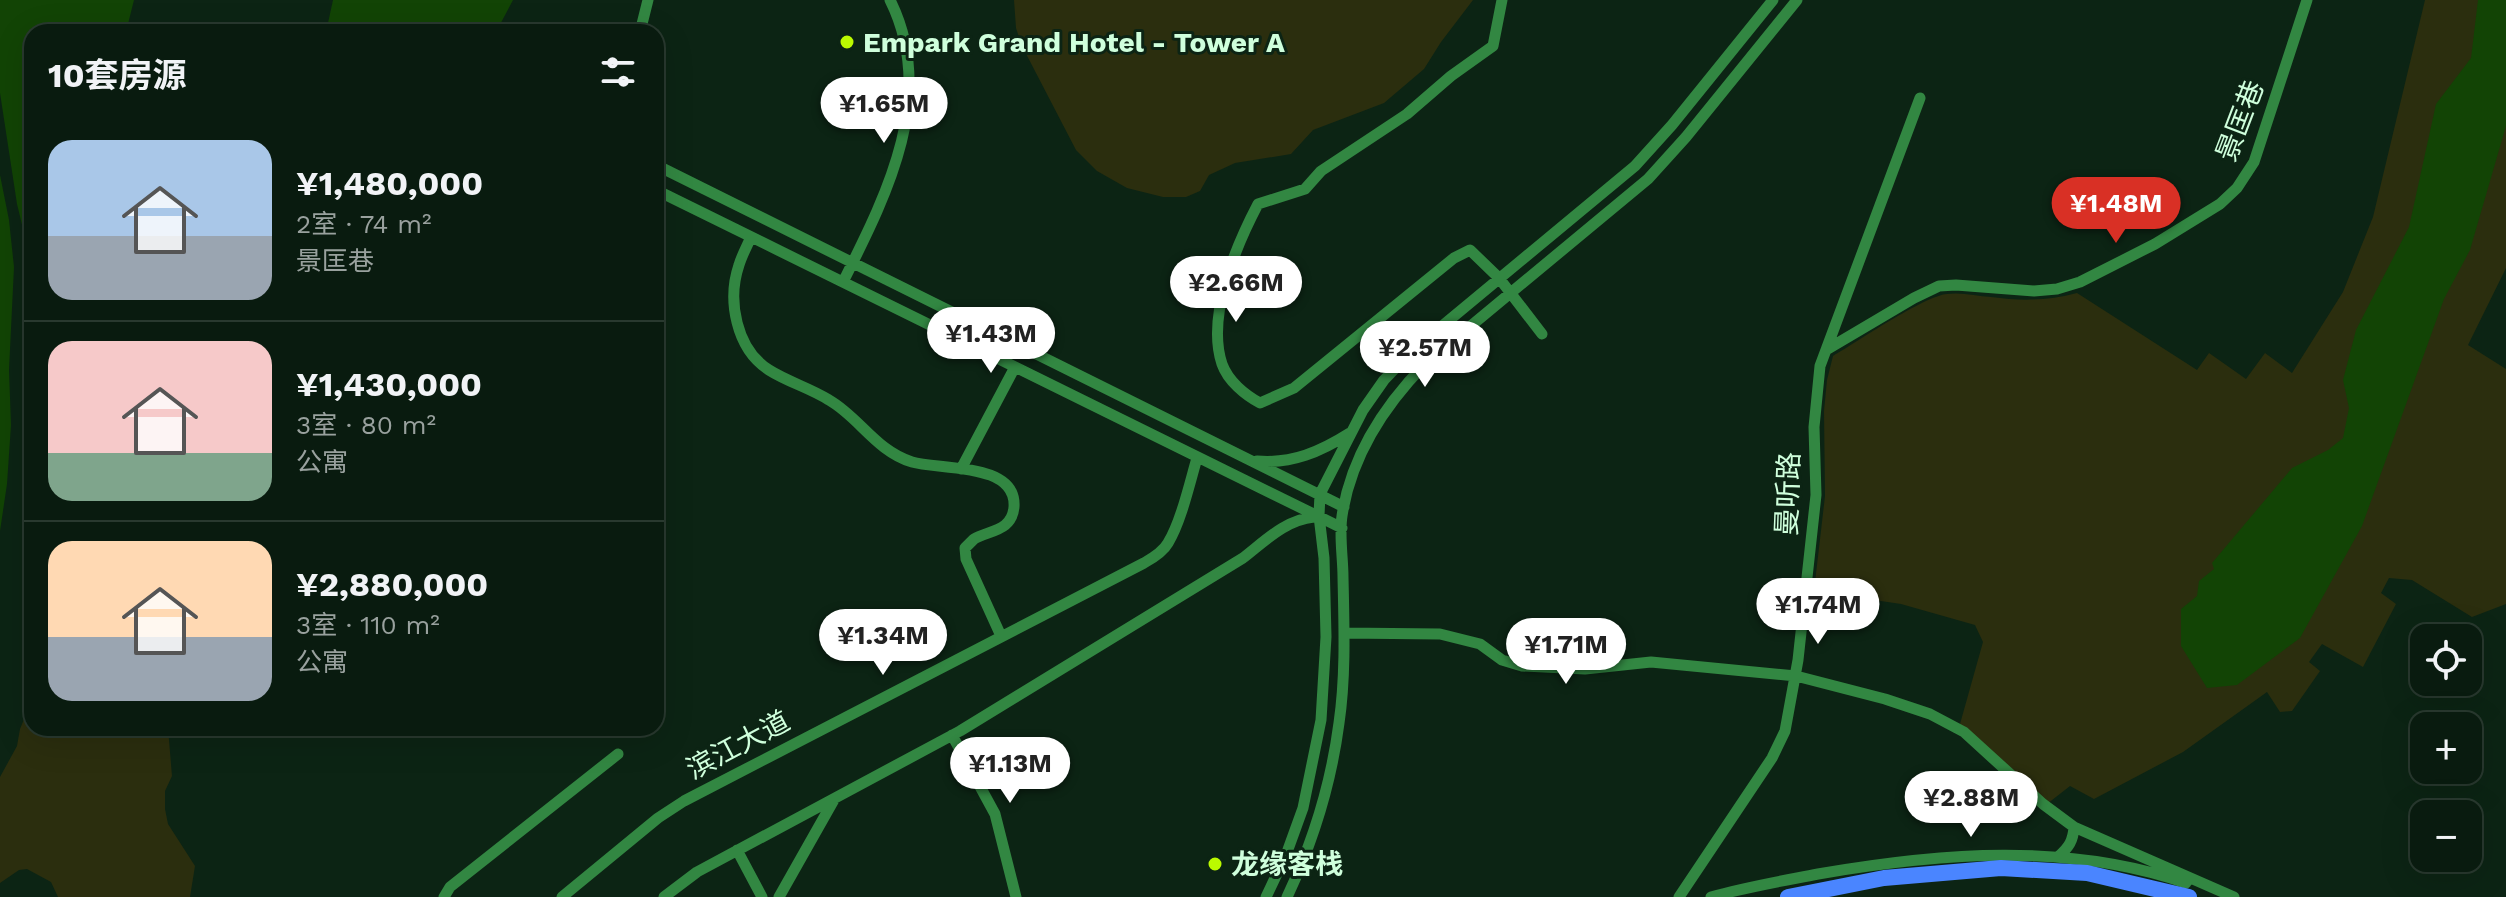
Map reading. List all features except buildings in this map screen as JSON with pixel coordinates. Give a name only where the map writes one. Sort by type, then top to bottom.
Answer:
[{"type":"highway","points":[[1788,897],[1884,878],[2001,868],[2087,873],[2189,897]]},
{"type":"highway","points":[[1832,897],[1893,886],[1993,878],[2092,884],[2149,897]]},
{"type":"street","points":[[642,24],[648,0]]},
{"type":"street","points":[[843,282],[891,178],[901,150],[910,99],[907,54],[897,14],[890,0]]},
{"type":"street","points":[[1502,0],[1493,46],[1451,76],[1407,114],[1321,171],[1305,189],[1258,204],[1243,234],[1224,288],[1218,326],[1222,365],[1243,394],[1260,403],[1294,388],[1454,258],[1470,250],[1499,278],[1542,334]]},
{"type":"street","points":[[1266,897],[1303,808],[1321,720],[1326,637],[1320,494],[1363,410],[1384,380],[1412,351],[1635,166],[1773,0]]},
{"type":"street","points":[[1287,897],[1321,813],[1331,766],[1339,723],[1344,633],[1344,507],[1362,450],[1378,420],[1398,391],[1425,364],[1648,179],[1797,0]]},
{"type":"street","name":"景匡巷","points":[[1826,350],[1939,286],[2034,291],[2057,289],[2080,282],[2119,264],[2220,204],[2237,188],[2254,162],[2307,0]]},
{"type":"street","name":"曼听路","points":[[1679,897],[1779,745],[1788,717],[1796,676],[1816,495],[1814,454],[1820,366],[1920,98]]},
{"type":"street","points":[[664,169],[1344,507]]},
{"type":"street","points":[[664,194],[1342,528]]},
{"type":"street","points":[[751,237],[739,265],[734,289],[735,314],[741,335],[766,369],[830,400],[887,450],[910,461],[977,470],[1005,485],[1013,496],[1011,518],[1001,530],[974,539],[965,548],[966,559],[1001,636]]},
{"type":"street","points":[[961,469],[1015,367]]},
{"type":"street","points":[[1249,460],[1271,462],[1314,454],[1350,433]]},
{"type":"street","name":"滨江大道","points":[[562,897],[658,818],[684,801],[1158,554],[1168,544],[1175,528],[1197,458]]},
{"type":"street","points":[[664,897],[697,872],[952,735],[1243,558],[1284,525],[1301,518],[1319,516]]},
{"type":"street","points":[[1344,633],[1440,634],[1480,644],[1502,660],[1522,666],[1585,669],[1651,662],[1796,676],[1885,699],[1950,723],[2074,827],[2231,897]]},
{"type":"street","points":[[952,735],[995,814],[1016,897]]},
{"type":"street","points":[[444,897],[450,887],[618,754]]},
{"type":"street","points":[[779,897],[835,798]]},
{"type":"street","points":[[2059,856],[2074,839],[2074,827]]},
{"type":"street","points":[[737,850],[762,897]]},
{"type":"street","points":[[1711,897],[1880,863],[1969,856],[2059,856],[2101,862],[2178,880],[2231,897]]},
{"type":"shaded area","points":[[0,0],[134,0],[128,24],[24,24],[24,233],[0,93]]},
{"type":"shaded area","points":[[333,0],[513,0],[500,24],[328,23]]},
{"type":"shaded area","points":[[1014,0],[1473,0],[1424,69],[1384,103],[1313,130],[1291,154],[1235,163],[1209,175],[1200,191],[1186,197],[1163,197],[1127,188],[1097,171],[1076,150],[1022,46],[1016,28]]},
{"type":"shaded area","points":[[2425,0],[2506,0],[2506,268],[2468,345],[2506,369],[2506,604],[2472,617],[2412,580],[2389,578],[2381,593],[2396,604],[2363,667],[2322,644],[2309,662],[2320,671],[2292,711],[2280,712],[2267,692],[2183,752],[2094,799],[2070,786],[2047,804],[1960,724],[1983,642],[1975,625],[1901,604],[1814,591],[1825,496],[1824,411],[1833,356],[1907,311],[1947,294],[2034,300],[2077,293],[2197,370],[2209,353],[2246,379],[2265,353],[2292,373],[2343,292],[2373,217]]},
{"type":"shaded area","points":[[2478,0],[2506,0],[2506,126],[2470,250],[2444,299],[2362,526],[2300,638],[2237,685],[2207,688],[2181,646],[2181,609],[2197,596],[2199,581],[2214,569],[2212,563],[2292,468],[2328,450],[2343,438],[2349,408],[2343,380],[2356,330],[2409,227],[2436,104],[2471,58]]},
{"type":"shaded area","points":[[0,175],[14,267],[9,370],[11,425],[0,531]]},
{"type":"shaded area","points":[[24,719],[24,736],[169,736],[172,776],[165,791],[165,809],[168,824],[195,866],[190,897],[58,897],[51,882],[27,869],[19,870],[0,883],[0,777],[17,746]]},
{"type":"place","name":"Empark Grand Hotel - Tower A","points":[[847,42]]},
{"type":"place","name":"龙缘客栈","points":[[1215,864]]}]
